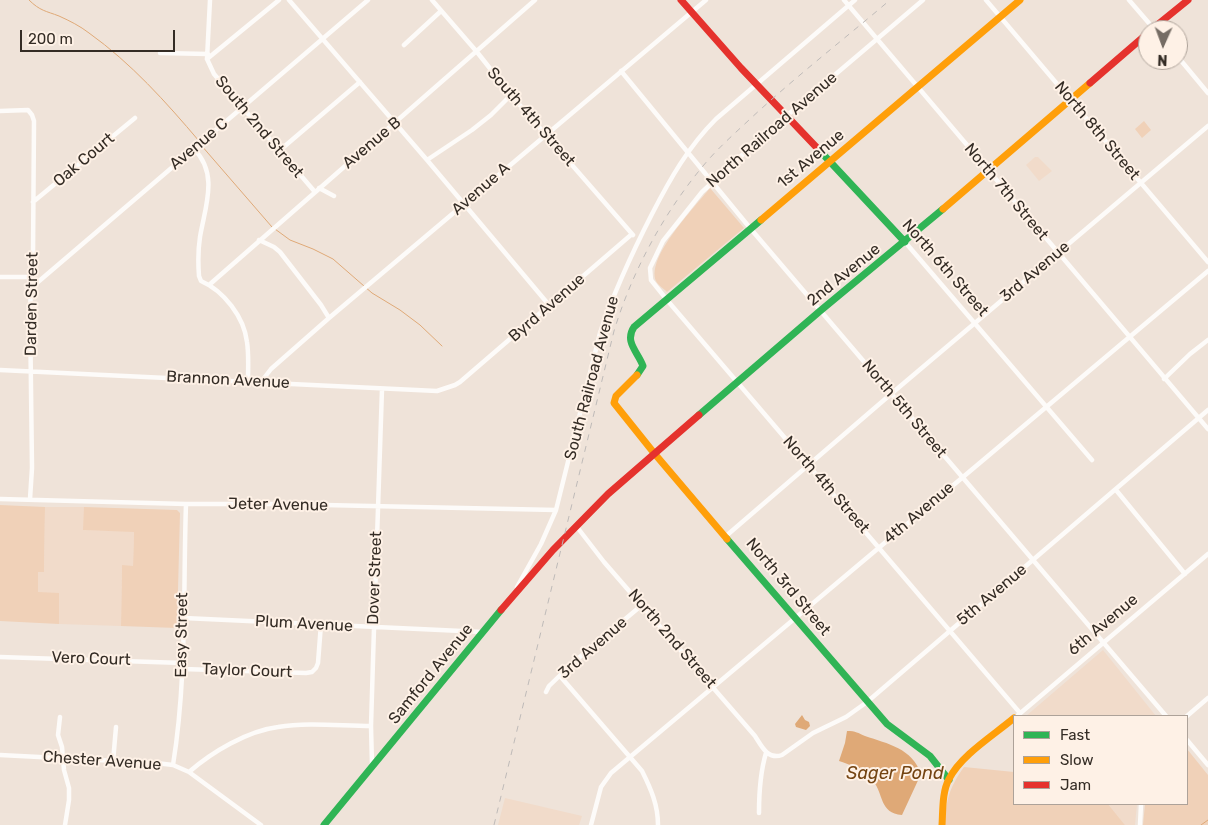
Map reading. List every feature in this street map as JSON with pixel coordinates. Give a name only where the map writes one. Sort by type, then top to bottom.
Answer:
[{"type":"street","points":[[208,56],[210,0]]},
{"type":"street","points":[[160,53],[208,56],[279,0]]},
{"type":"street","points":[[289,0],[396,123],[549,305]]},
{"type":"street","name":"Avenue C","points":[[31,288],[368,0]]},
{"type":"street","name":"South 4th Street","points":[[432,0],[510,94],[632,234]]},
{"type":"street","name":"Avenue B","points":[[209,285],[535,0]]},
{"type":"street","name":"North 6th Street","points":[[681,0],[741,68],[905,242],[1092,460]]},
{"type":"street","name":"Avenue A","points":[[261,382],[271,370],[329,318],[706,0]]},
{"type":"street","name":"North 7th Street","points":[[844,0],[1208,429]]},
{"type":"street","name":"South Railroad Avenue","points":[[512,597],[541,544],[556,510],[600,333],[621,276],[668,182],[698,136],[855,0]]},
{"type":"street","name":"North Railroad Avenue","points":[[651,280],[650,268],[664,241],[710,180],[923,0]]},
{"type":"street","name":"North 8th Street","points":[[986,0],[1208,262]]},
{"type":"street","name":"1st Avenue","points":[[614,403],[616,396],[634,379],[643,366],[641,359],[628,338],[634,327],[1020,0]]},
{"type":"street","points":[[1129,0],[1144,20]]},
{"type":"street","name":"2nd Avenue","points":[[1164,20],[1188,0]]},
{"type":"street","points":[[404,46],[441,11]]},
{"type":"street","name":"2nd Avenue","points":[[561,542],[608,494],[654,453],[820,311],[905,242],[1138,42]]},
{"type":"street","name":"South 2nd Street","points":[[208,56],[214,74],[315,192]]},
{"type":"street","points":[[1188,69],[1208,93]]},
{"type":"street","name":"North 5th Street","points":[[621,71],[820,311],[1165,715]]},
{"type":"street","points":[[279,151],[360,82]]},
{"type":"street","points":[[427,160],[491,115],[510,94]]},
{"type":"street","name":"Darden Street","points":[[0,111],[28,110],[34,121],[31,288],[32,468],[30,499]]},
{"type":"street","name":"Oak Court","points":[[33,202],[135,118]]},
{"type":"street","name":"3rd Avenue","points":[[726,536],[1208,126]]},
{"type":"street","points":[[194,149],[204,161],[209,185],[200,238],[199,276],[201,281],[221,294],[232,308],[244,329],[247,340],[248,382]]},
{"type":"street","name":"South 2nd Street","points":[[319,188],[334,196]]},
{"type":"street","points":[[266,234],[329,318]]},
{"type":"street","points":[[632,234],[639,237]]},
{"type":"street","name":"Byrd Avenue","points":[[455,385],[530,323],[632,234]]},
{"type":"street","points":[[259,240],[274,247]]},
{"type":"street","name":"4th Avenue","points":[[591,825],[601,787],[615,769],[631,758],[1208,271]]},
{"type":"street","points":[[0,277],[32,277]]},
{"type":"street","name":"North 4th Street","points":[[651,280],[950,630],[1016,715]]},
{"type":"street","points":[[1164,379],[1208,340]]},
{"type":"street","name":"Brannon Avenue","points":[[0,370],[437,391],[455,385]]},
{"type":"street","name":"Dover Street","points":[[372,767],[371,726],[382,389]]},
{"type":"street","name":"North 3rd Street","points":[[614,403],[654,453],[867,702],[887,724],[930,756],[949,780]]},
{"type":"street","name":"5th Avenue","points":[[766,752],[771,756],[777,757],[782,755],[813,734],[846,717],[867,702],[1208,410]]},
{"type":"street","points":[[1116,490],[1185,574]]},
{"type":"street","name":"Jeter Avenue","points":[[0,498],[186,504],[556,510]]},
{"type":"street","name":"Easy Street","points":[[173,765],[178,736],[183,669],[186,504]]},
{"type":"street","name":"North 2nd Street","points":[[576,528],[755,736],[766,752]]},
{"type":"street","name":"Samford Avenue","points":[[324,825],[512,597],[561,542]]},
{"type":"street","name":"6th Avenue","points":[[1018,715],[1208,554]]},
{"type":"street","name":"3rd Avenue","points":[[546,692],[549,686],[575,661],[642,606]]},
{"type":"street","name":"Plum Avenue","points":[[184,618],[483,632]]},
{"type":"street","name":"Taylor Court","points":[[183,669],[287,673],[312,672],[318,663],[321,624]]},
{"type":"street","name":"Vero Court","points":[[0,657],[183,663]]},
{"type":"street","points":[[560,676],[621,749],[642,771],[655,799],[658,825]]},
{"type":"street","points":[[1188,715],[1208,698]]},
{"type":"street","points":[[60,717],[58,735],[69,788],[65,825]]},
{"type":"street","name":"6th Avenue","points":[[949,780],[962,763],[1013,719]]},
{"type":"street","points":[[189,772],[204,759],[220,749],[265,730],[289,726],[371,726]]},
{"type":"street","points":[[112,762],[116,728]]},
{"type":"street","points":[[1188,741],[1208,765]]},
{"type":"street","points":[[759,813],[761,770],[766,752]]},
{"type":"street","name":"Chester Avenue","points":[[0,755],[173,765],[189,772],[261,825]]},
{"type":"street","points":[[942,825],[944,797],[949,780]]},
{"type":"street","points":[[1140,825],[1141,805]]},
{"type":"shaded area","points":[[1144,121],[1151,130],[1142,138],[1135,129]]},
{"type":"shaded area","points":[[1035,157],[1038,157],[1052,171],[1039,181],[1026,165]]},
{"type":"shaded area","points":[[710,188],[744,228],[667,292],[656,281],[655,271],[658,259],[684,219]]},
{"type":"shaded area","points":[[0,505],[45,507],[44,572],[38,572],[38,592],[59,593],[59,624],[0,621]]},
{"type":"shaded area","points":[[45,507],[84,507],[84,530],[134,531],[133,566],[122,566],[121,626],[59,624],[59,593],[38,593],[38,571],[44,571]]},
{"type":"shaded area","points":[[84,507],[177,510],[180,513],[177,628],[121,626],[122,565],[133,566],[134,532],[83,530]]},
{"type":"shaded area","points":[[1103,650],[1155,715],[1027,715]]},
{"type":"shaded area","points":[[1188,750],[1208,775],[1208,825],[1143,825],[1145,805],[1188,805]]},
{"type":"shaded area","points":[[964,767],[1013,772],[1013,805],[1109,805],[1125,825],[945,825],[949,794]]},
{"type":"shaded area","points":[[505,798],[582,816],[579,825],[498,825]]},
{"type":"shaded area","points":[[1109,805],[1137,805],[1135,825],[1125,825]]},
{"type":"water","points":[[802,715],[809,722],[810,726],[806,730],[796,727],[795,724]]},
{"type":"water","name":"Sager Pond","points":[[847,731],[857,732],[898,748],[912,758],[917,765],[921,774],[902,815],[889,811],[873,781],[866,774],[853,766],[839,761]]},
{"type":"waterway","points":[[29,0],[40,9],[59,16],[86,30],[119,57],[174,112],[199,141]]},
{"type":"waterway","points":[[201,145],[272,227]]},
{"type":"waterway","points":[[275,229],[290,240],[333,259],[372,293],[420,325],[442,346]]},
{"type":"waterway","points":[[1201,825],[1208,820]]},
{"type":"railway","points":[[494,825],[614,331],[630,287],[650,244],[688,184],[725,142],[783,89],[890,0]]},
{"type":"traffic: fast","points":[[820,151],[905,242]]},
{"type":"traffic: fast","points":[[699,415],[943,209]]},
{"type":"traffic: fast","points":[[637,375],[643,366],[631,342],[630,337],[634,327],[761,220]]},
{"type":"traffic: fast","points":[[727,539],[887,724],[930,756],[949,780]]},
{"type":"traffic: fast","points":[[324,825],[501,610]]},
{"type":"traffic: slow","points":[[761,220],[1020,0]]},
{"type":"traffic: slow","points":[[943,209],[1090,83]]},
{"type":"traffic: slow","points":[[637,375],[616,396],[614,403],[727,539]]},
{"type":"traffic: slow","points":[[942,825],[945,790],[954,770],[978,746],[1013,719]]},
{"type":"traffic: jam","points":[[681,0],[741,68],[820,151]]},
{"type":"traffic: jam","points":[[1163,20],[1188,0]]},
{"type":"traffic: jam","points":[[1090,83],[1138,42]]},
{"type":"traffic: jam","points":[[501,610],[553,550],[608,494],[699,415]]}]
